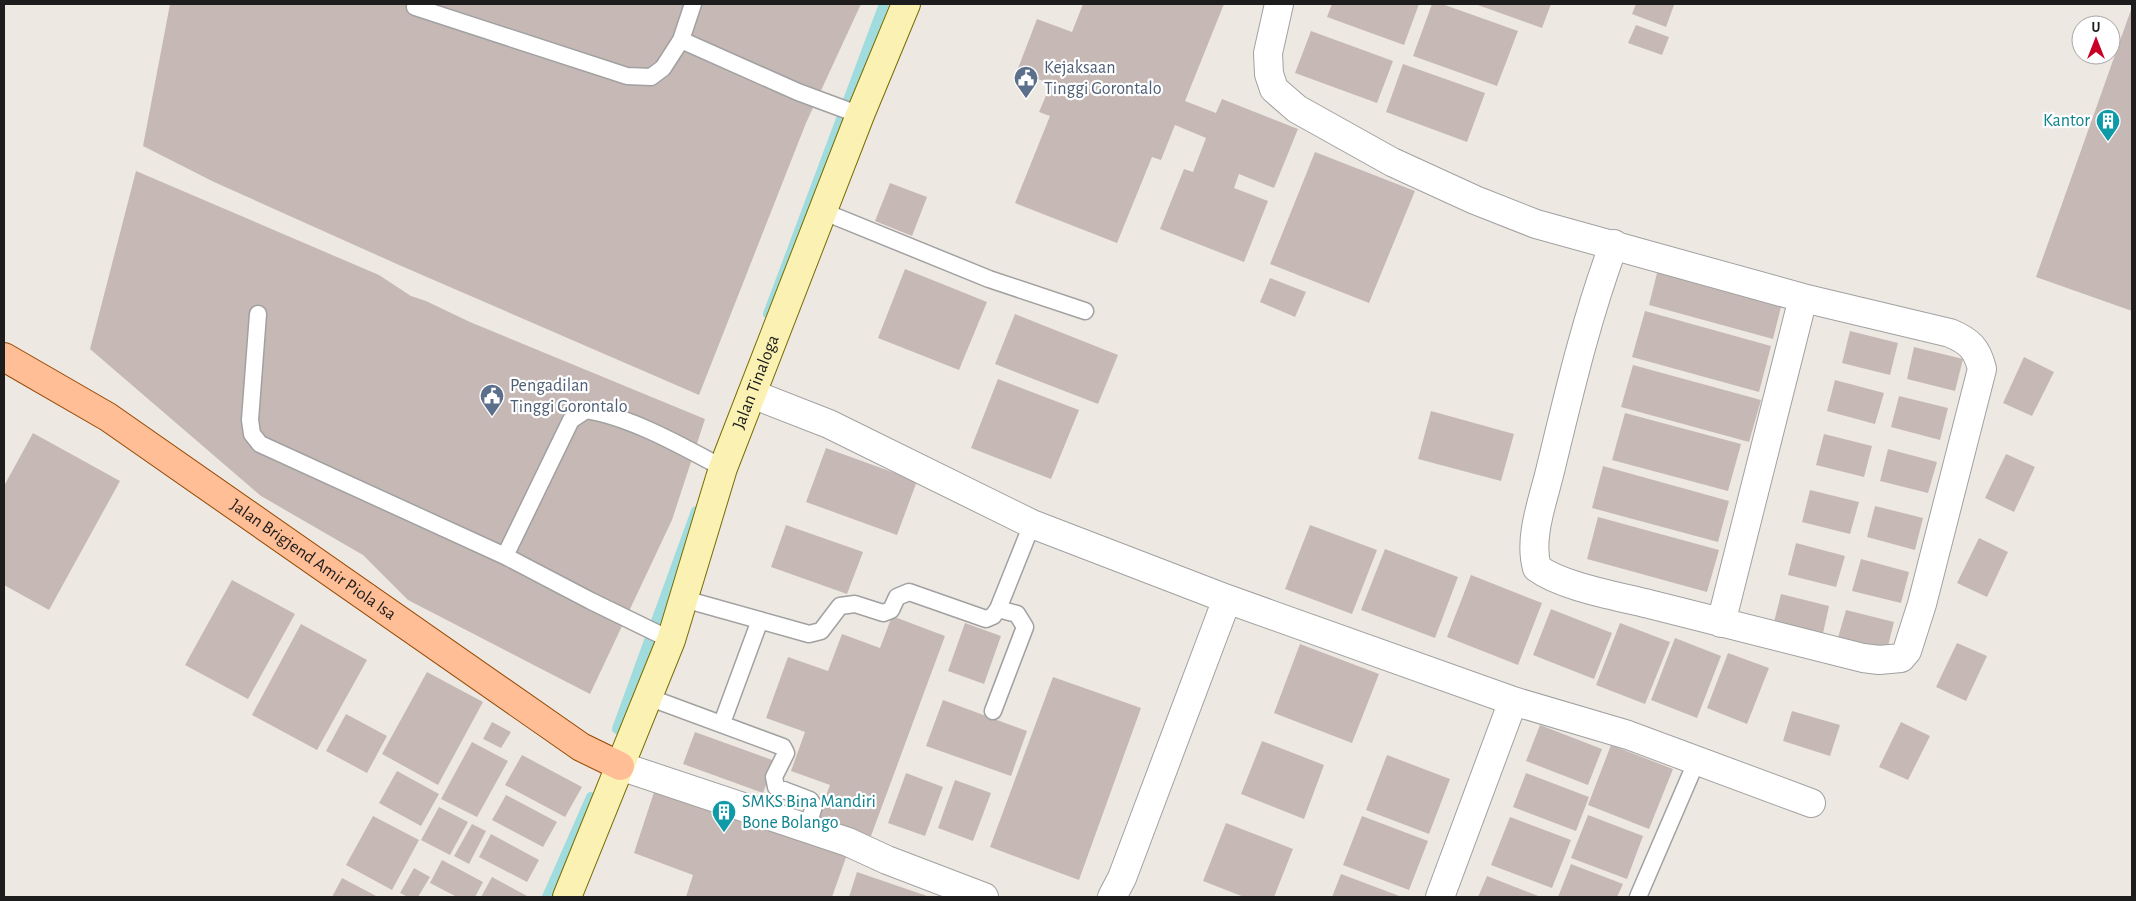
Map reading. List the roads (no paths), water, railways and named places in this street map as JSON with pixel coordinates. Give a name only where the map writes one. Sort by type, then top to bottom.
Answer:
[{"type":"main road","name":"Jalan Brigjend Amir Piola Isa","points":[[4,357],[108,417],[581,747],[620,766]]},
{"type":"street","name":"Jalan Tinaloga","points":[[567,897],[671,640],[684,599],[713,463],[752,394],[822,211],[853,112],[906,4]]},
{"type":"street","points":[[1279,4],[1268,53],[1269,74],[1274,89],[1286,102],[1392,162],[1476,200],[1536,224],[1614,244],[1803,298],[1950,333],[1966,340],[1974,348],[1982,369],[1922,604],[1905,655],[1901,658],[1889,660],[1864,658],[1721,623],[1602,593],[1553,577],[1538,568],[1535,560],[1537,529],[1562,421],[1604,272],[1614,244]]},
{"type":"street","points":[[1721,623],[1803,298]]},
{"type":"street","points":[[752,394],[829,424],[1032,524],[1228,599],[1513,701],[1628,735],[1811,803]]},
{"type":"street","points":[[1112,897],[1122,878],[1228,599]]},
{"type":"street","points":[[1440,897],[1513,701]]},
{"type":"street","points":[[620,766],[848,842],[887,860],[984,897]]},
{"type":"lane","points":[[416,7],[628,76],[651,77],[664,68],[681,40],[693,4]]},
{"type":"lane","points":[[681,40],[798,92],[853,112]]},
{"type":"lane","points":[[822,211],[989,280],[1085,310]]},
{"type":"lane","points":[[258,314],[250,420],[252,434],[260,444],[505,556],[591,602],[671,640]]},
{"type":"lane","points":[[505,556],[571,420],[586,410],[603,413],[655,434],[713,463]]},
{"type":"lane","points":[[684,599],[809,634],[821,631],[840,606],[855,604],[883,613],[891,610],[897,597],[909,592],[986,618],[993,616],[998,608],[1032,524]]},
{"type":"lane","points":[[993,711],[1025,627],[1017,614],[998,608]]},
{"type":"lane","points":[[722,723],[760,620]]},
{"type":"lane","points":[[648,696],[783,747],[786,753],[774,777],[776,788],[810,800],[814,806],[807,828]]},
{"type":"lane","points":[[1638,897],[1697,760]]},
{"type":"waterway","points":[[768,314],[884,4]]},
{"type":"waterway","points":[[617,729],[696,511]]},
{"type":"waterway","points":[[547,897],[591,797]]},
{"type":"place","name":"Kejaksaan Tinggi Gorontalo","points":[[1026,99]]},
{"type":"place","name":"Kantor","points":[[2108,142]]},
{"type":"place","name":"Pengadilan Tinggi Gorontalo","points":[[492,417]]},
{"type":"place","name":"SMKS Bina Mandiri Bone Bolango","points":[[724,833]]}]
